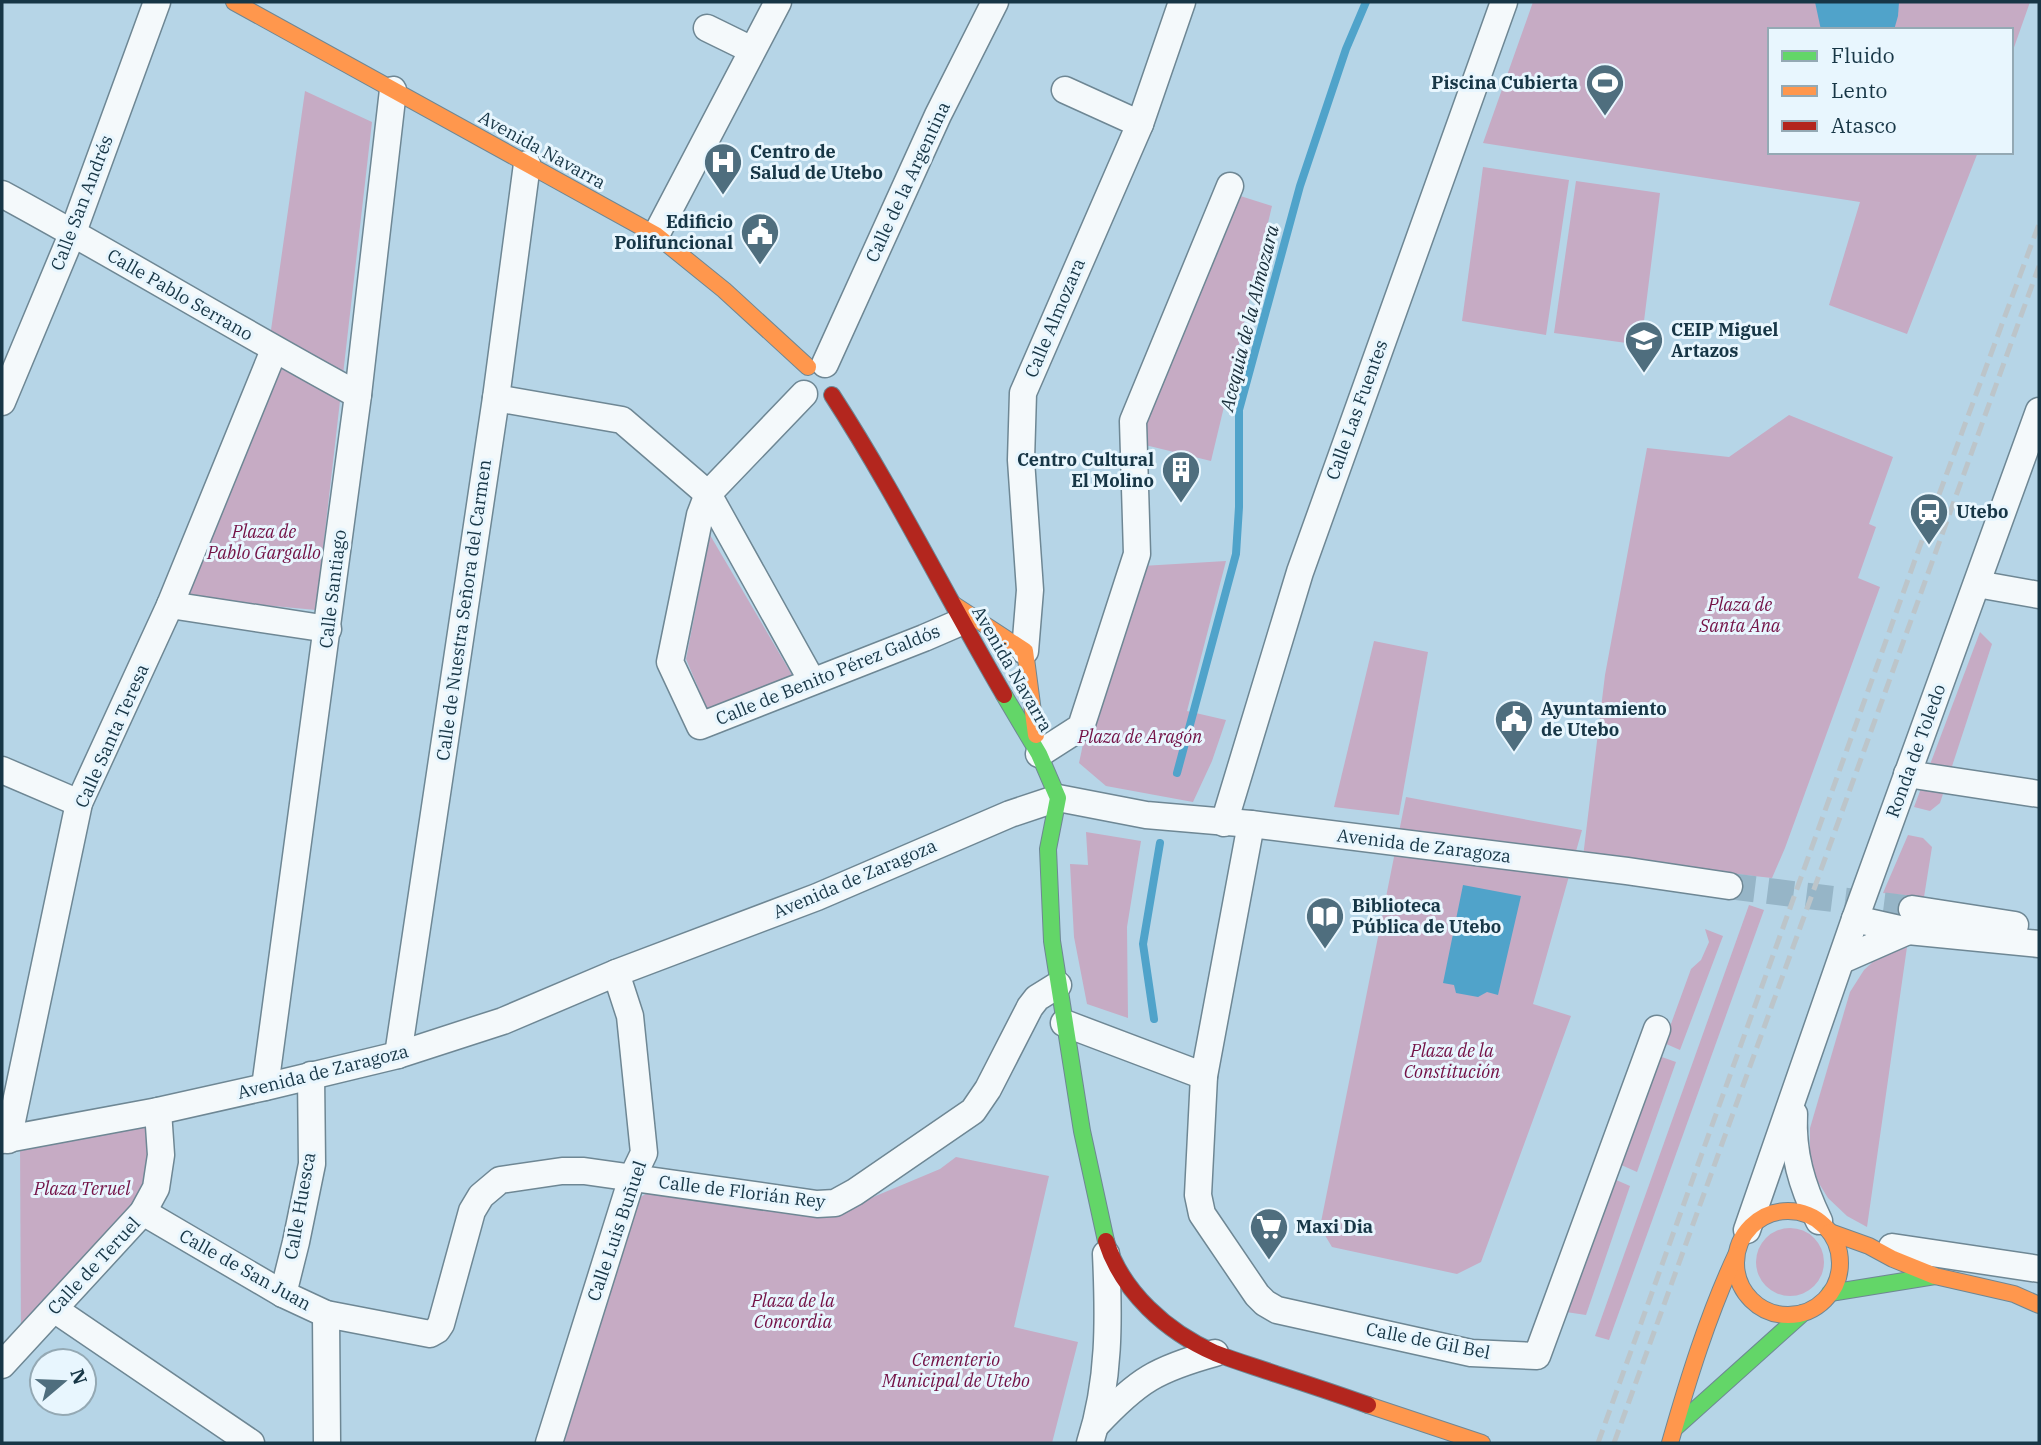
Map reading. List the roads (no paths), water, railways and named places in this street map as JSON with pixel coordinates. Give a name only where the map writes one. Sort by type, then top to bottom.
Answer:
[{"type":"street","name":"Calle San Andrés","points":[[2,402],[73,232],[157,2]]},
{"type":"street","name":"Avenida Navarra","points":[[234,2],[656,235],[816,365],[834,372],[838,383],[832,395],[868,450],[956,613],[1039,754],[1058,798]]},
{"type":"street","points":[[656,235],[778,2]]},
{"type":"street","name":"Calle de la Argentina","points":[[816,365],[995,2]]},
{"type":"street","name":"Calle Almozara","points":[[1026,658],[1030,590],[1021,460],[1023,393],[1140,124],[1182,2]]},
{"type":"street","name":"Calle Las Fuentes","points":[[1224,823],[1300,572],[1504,2]]},
{"type":"street","points":[[707,29],[752,50]]},
{"type":"street","name":"Calle Santiago","points":[[265,1087],[328,629],[393,90]]},
{"type":"street","points":[[1065,90],[1140,124]]},
{"type":"street","name":"Calle de Nuestra Señora del Carmen","points":[[398,1055],[527,164]]},
{"type":"street","points":[[1039,754],[1081,727],[1137,554],[1132,421],[1230,186]]},
{"type":"street","name":"Calle Pablo Serrano","points":[[2,194],[73,232],[274,350],[358,395]]},
{"type":"street","name":"Calle Santa Teresa","points":[[5,1140],[79,803],[170,605],[274,350]]},
{"type":"street","points":[[816,365],[801,376],[804,394],[821,401],[832,395]]},
{"type":"street","name":"Calle de Benito Pérez Galdós","points":[[804,394],[708,494],[700,515],[670,662],[700,726],[925,638],[956,613]]},
{"type":"street","points":[[495,398],[622,420],[708,494],[811,681]]},
{"type":"street","name":"Ronda de Toledo","points":[[1747,1230],[1855,919],[2039,411]]},
{"type":"street","points":[[1977,584],[2039,596]]},
{"type":"street","points":[[170,605],[328,629]]},
{"type":"street","name":"Avenida Navarra","points":[[956,613],[982,621],[1026,658],[1039,754]]},
{"type":"street","points":[[996,679],[1014,674],[1026,658]]},
{"type":"street","points":[[2,770],[79,803]]},
{"type":"street","points":[[1907,774],[2039,794]]},
{"type":"street","points":[[1058,798],[1049,835],[1049,926],[1084,1150],[1105,1244],[1108,1345],[1093,1434]]},
{"type":"street","name":"Avenida de Zaragoza","points":[[5,1140],[158,1111],[265,1087],[398,1055],[503,1021],[616,973],[817,897],[1010,814],[1058,798],[1146,815],[1251,824],[1729,886]]},
{"type":"street","name":"Calle de Gil Bel","points":[[1251,824],[1204,1076],[1199,1205],[1202,1214],[1265,1303],[1277,1310],[1471,1353],[1537,1356],[1657,1030]]},
{"type":"street","points":[[1855,919],[2016,925],[2039,932],[2039,944]]},
{"type":"street","points":[[1842,960],[1910,920]]},
{"type":"street","name":"Calle Luis Buñuel","points":[[549,1443],[632,1178],[644,1153],[630,1016],[616,973]]},
{"type":"street","name":"Calle de Florián Rey","points":[[433,1333],[441,1324],[472,1211],[489,1187],[511,1177],[584,1171],[817,1204],[835,1203],[973,1111],[988,1089],[1030,1007],[1037,998],[1059,985]]},
{"type":"street","points":[[1064,1023],[1204,1076]]},
{"type":"street","name":"Calle Huesca","points":[[283,1294],[312,1164],[312,1075]]},
{"type":"street","name":"Ronda de Toledo","points":[[1795,1091],[1793,1139],[1798,1168],[1824,1227]]},
{"type":"street","name":"Calle de Teruel","points":[[2,1365],[143,1212],[156,1188],[161,1155],[158,1111]]},
{"type":"street","name":"Calle de San Juan","points":[[143,1212],[283,1294],[327,1314],[426,1334],[433,1333]]},
{"type":"street","points":[[1670,1443],[1723,1283],[1740,1242],[1747,1230],[1759,1219],[1773,1212],[1805,1213],[1824,1227],[1935,1276],[2014,1294],[2039,1305]]},
{"type":"street","points":[[1736,1255],[1736,1272],[1742,1289],[1753,1303],[1769,1312],[1785,1315],[1803,1313],[1817,1307],[1830,1293],[1838,1277],[1840,1261],[1837,1246],[1824,1227]]},
{"type":"street","points":[[1105,1244],[1133,1293],[1154,1314],[1194,1342],[1215,1353],[1482,1443]]},
{"type":"street","points":[[1869,1245],[2039,1269]]},
{"type":"street","points":[[1830,1293],[1935,1276]]},
{"type":"street","points":[[54,1309],[251,1443]]},
{"type":"street","points":[[1676,1427],[1803,1313]]},
{"type":"street","points":[[327,1314],[327,1443]]},
{"type":"street","points":[[1093,1434],[1131,1389],[1153,1374],[1177,1363],[1215,1353]]},
{"type":"water","points":[[1815,2],[1899,2],[1895,28],[1821,28]]},
{"type":"water","points":[[1463,885],[1521,896],[1498,995],[1487,992],[1478,997],[1456,993],[1454,985],[1443,983]]},
{"type":"waterway","name":"Acequia de la Almozara","points":[[1177,773],[1236,554],[1239,410],[1300,186],[1346,49],[1366,2]]},
{"type":"waterway","name":"Acequia de la Almozara","points":[[1154,1019],[1143,944],[1160,843]]},
{"type":"tunnel","points":[[1729,886],[1912,909]]},
{"type":"railway","points":[[1598,1443],[1920,546],[2039,224]]},
{"type":"railway","points":[[1614,1443],[2039,266]]},
{"type":"place","name":"Piscina Cubierta","points":[[1605,117]]},
{"type":"place","name":"Centro de Salud de Utebo","points":[[723,196]]},
{"type":"place","name":"Edificio Polifuncional","points":[[760,266]]},
{"type":"place","name":"CEIP Miguel Artazos","points":[[1644,374]]},
{"type":"place","name":"Centro Cultural El Molino","points":[[1181,504]]},
{"type":"place","name":"Utebo","points":[[1929,546]]},
{"type":"place","name":"Ayuntamiento de Utebo","points":[[1514,753]]},
{"type":"place","name":"Biblioteca Pública de Utebo","points":[[1325,950]]},
{"type":"place","name":"Maxi Dia","points":[[1269,1261]]},
{"type":"park label","name":"Plaza de Pablo Gargallo","points":[[264,542]]},
{"type":"park label","name":"Plaza de Santa Ana","points":[[1740,615]]},
{"type":"park label","name":"Plaza de Aragón","points":[[1140,737]]},
{"type":"park label","name":"Plaza de la Constitución","points":[[1452,1061]]},
{"type":"park label","name":"Plaza Teruel","points":[[82,1189]]},
{"type":"park label","name":"Plaza de la Concordia","points":[[793,1311]]},
{"type":"park label","name":"Cementerio Municipal de Utebo","points":[[956,1370]]}]
